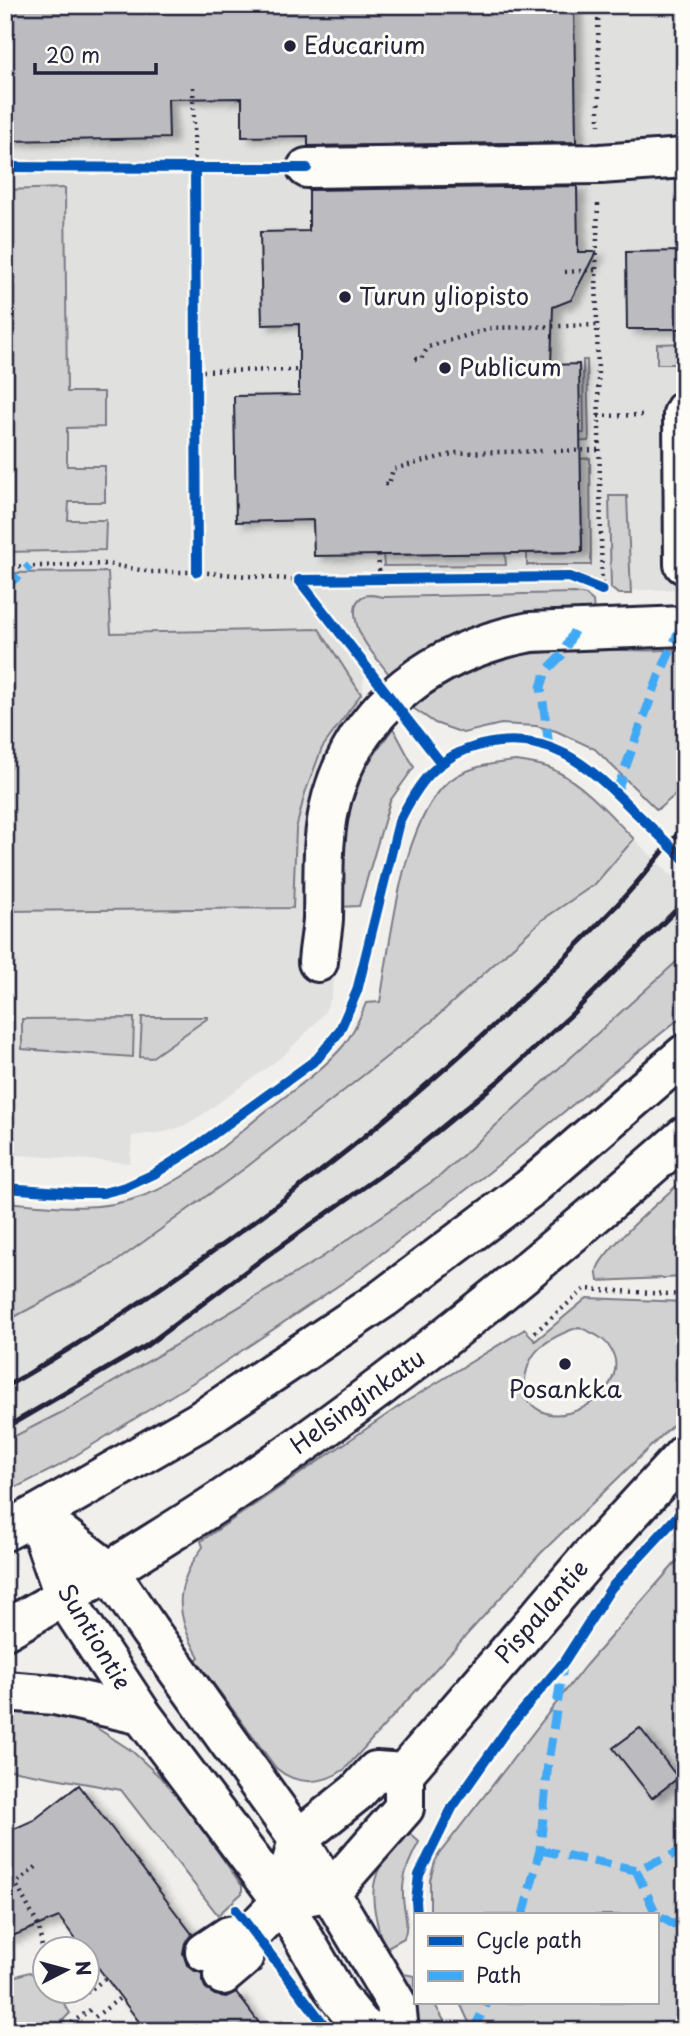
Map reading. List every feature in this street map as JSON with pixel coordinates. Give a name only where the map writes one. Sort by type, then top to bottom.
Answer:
[{"type":"main road","points":[[307,168],[600,164],[685,158]]},
{"type":"main road","points":[[684,565],[685,410]]},
{"type":"main road","points":[[318,962],[323,921],[323,852],[332,797],[351,751],[390,698],[456,654],[508,636],[530,632],[685,626]]},
{"type":"main road","points":[[21,1523],[200,1421],[384,1298],[529,1189],[685,1054]]},
{"type":"main road","name":"Helsinginkatu","points":[[5,1630],[65,1598],[239,1489],[422,1356],[580,1229],[685,1136]]},
{"type":"main road","name":"Pispalantie","points":[[404,1773],[589,1558],[685,1454]]},
{"type":"main road","name":"Suntiontie","points":[[21,1523],[109,1571],[298,1839],[331,1891],[396,2003],[399,2031]]},
{"type":"main road","name":"Suntiontie","points":[[21,1523],[65,1598],[142,1715],[282,1901],[338,1997],[369,2031]]},
{"type":"main road","points":[[5,1690],[55,1695],[142,1715]]},
{"type":"main road","points":[[214,1963],[243,1958],[253,1931],[282,1901],[298,1839],[376,1771],[404,1773],[404,1808],[331,1891],[282,1901]]},
{"type":"path","points":[[596,588],[599,450],[596,270],[600,164],[598,5]]},
{"type":"path","points":[[193,87],[195,181]]},
{"type":"path","points":[[181,167],[207,168]]},
{"type":"path","points":[[565,272],[596,270]]},
{"type":"path","points":[[415,359],[421,359],[428,347],[492,328],[597,325]]},
{"type":"path","points":[[196,358],[196,385]]},
{"type":"path","points":[[196,371],[299,370]]},
{"type":"path","points":[[554,451],[599,450]]},
{"type":"path","points":[[385,484],[388,484],[393,469],[456,453],[544,451]]},
{"type":"path","points":[[379,555],[375,580],[393,580]]},
{"type":"path","points":[[197,559],[197,572]]},
{"type":"path","points":[[5,567],[107,564],[151,572],[197,572],[306,583]]},
{"type":"path","points":[[535,1332],[585,1289],[685,1295]]},
{"type":"path","points":[[36,1867],[19,1881],[17,1886],[40,1934]]},
{"type":"path","points":[[102,1982],[106,1979]]},
{"type":"path","points":[[95,2017],[120,1998]]},
{"type":"path","points":[[60,2031],[90,2010]]},
{"type":"shaded area","name":"Turun yliopisto","points":[[5,5],[685,5],[685,589],[384,597],[371,595],[341,946],[331,998],[324,1013],[283,1056],[202,1115],[165,1132],[132,1136],[130,1163],[5,1154]]},
{"type":"shaded area","points":[[65,188],[67,392],[104,392],[104,427],[67,428],[67,466],[105,466],[105,502],[69,502],[68,520],[106,520],[105,550],[5,552],[5,190]]},
{"type":"shaded area","points":[[685,343],[685,364],[657,364],[657,344]]},
{"type":"shaded area","points":[[583,360],[587,360],[589,441],[553,442],[553,434],[584,433]]},
{"type":"shaded area","points":[[590,458],[591,565],[527,565],[527,553],[582,552],[580,459]]},
{"type":"shaded area","points":[[609,496],[627,496],[631,594],[618,594],[611,588]]},
{"type":"shaded area","points":[[505,553],[506,565],[384,566],[383,555]]},
{"type":"shaded area","points":[[108,572],[111,633],[319,629],[361,694],[322,748],[305,793],[296,829],[293,908],[5,911],[5,573]]},
{"type":"shaded area","points":[[575,593],[586,595],[593,601],[594,612],[522,616],[479,625],[433,647],[390,676],[363,639],[355,617],[358,600],[367,595],[384,597]]},
{"type":"shaded area","points":[[685,648],[685,787],[657,810],[595,749],[556,731],[536,726],[501,724],[463,733],[435,723],[413,708],[462,674],[510,657],[562,651]]},
{"type":"shaded area","points":[[393,728],[414,767],[390,801],[359,906],[339,907],[346,820],[364,770]]},
{"type":"shaded area","points":[[516,761],[545,766],[565,776],[597,801],[634,839],[595,884],[542,920],[431,1022],[248,1166],[113,1264],[5,1322],[5,1202],[57,1206],[109,1205],[160,1189],[208,1159],[317,1072],[348,1040],[366,1003],[380,1002],[399,889],[416,833],[428,808],[449,781],[466,771]]},
{"type":"shaded area","points":[[634,839],[685,889],[685,954],[440,1176],[321,1258],[68,1409],[5,1441],[5,1322],[113,1264],[248,1166],[431,1022],[542,920],[595,884]]},
{"type":"shaded area","points":[[685,954],[685,1014],[487,1174],[348,1279],[213,1370],[57,1467],[5,1493],[5,1441],[68,1409],[321,1258],[440,1176]]},
{"type":"shaded area","points":[[142,1017],[208,1018],[151,1058],[140,1057]]},
{"type":"shaded area","points":[[134,1018],[133,1057],[22,1049],[22,1019]]},
{"type":"shaded area","points":[[685,1178],[685,1277],[598,1281],[597,1270],[610,1250]]},
{"type":"shaded area","points":[[587,1298],[685,1302],[685,1413],[540,1554],[345,1769],[327,1778],[310,1781],[284,1774],[276,1768],[196,1660],[199,1657],[185,1628],[181,1601],[186,1575],[203,1547],[201,1541],[407,1401],[525,1329],[535,1341]],"holes":[[[579,1327],[600,1338],[610,1348],[615,1362],[614,1375],[607,1388],[583,1408],[568,1413],[541,1411],[524,1398],[524,1383],[530,1360],[544,1344]]]},
{"type":"shaded area","points":[[685,1552],[685,2031],[475,2031],[460,2004],[658,2004],[658,1913],[430,1913],[430,1880],[436,1858],[585,1666]]},
{"type":"shaded area","points":[[5,1704],[86,1721],[132,1751],[174,1790],[242,1886],[242,1893],[218,1915],[121,1790],[5,1769]]},
{"type":"shaded area","points":[[404,1828],[419,1842],[405,1874],[403,1895],[406,1932],[404,1938],[384,1949],[375,1912],[374,1885],[383,1860]]},
{"type":"shaded area","points":[[29,1972],[32,1974],[32,2004],[64,2004],[70,2013],[63,2020],[71,2031],[5,2031],[5,1980]]},
{"type":"shaded area","points":[[398,1973],[414,1976],[414,2004],[435,2004],[450,2031],[423,2031]]},
{"type":"building","name":"Educarium","points":[[5,5],[574,5],[576,142],[308,146],[308,136],[242,137],[242,98],[168,99],[169,138],[5,141]]},
{"type":"building","name":"Publicum","points":[[577,186],[578,252],[596,252],[571,300],[553,307],[551,365],[579,364],[582,552],[314,556],[313,520],[236,522],[234,396],[299,395],[299,324],[262,325],[260,232],[309,231],[309,190]]},
{"type":"building","points":[[685,251],[685,329],[627,329],[626,252]]},
{"type":"building","points":[[640,1728],[678,1778],[652,1798],[613,1748]]},
{"type":"building","points":[[79,1785],[192,1934],[185,1943],[183,1953],[187,1965],[202,1973],[206,1989],[215,1995],[226,1997],[236,1992],[265,2031],[146,2031],[102,1973],[102,1934],[72,1934],[59,1917],[5,1939],[5,1833],[34,1820]]},
{"type":"railway","points":[[5,1387],[77,1344],[192,1266],[249,1226],[359,1141],[465,1051],[567,956],[625,896],[685,825]]},
{"type":"railway","points":[[5,1428],[146,1346],[265,1257],[401,1161],[501,1079],[571,1015],[685,901]]},
{"type":"marked path","points":[[5,587],[30,566]]},
{"type":"marked path","points":[[616,793],[659,676],[681,627]]},
{"type":"marked path","points":[[549,746],[541,687],[546,671],[562,655],[574,631]]},
{"type":"marked path","points":[[524,1913],[540,1850],[548,1762],[563,1667]]},
{"type":"marked path","points":[[540,1850],[636,1870],[685,1850]]},
{"type":"marked path","points":[[636,1870],[656,1913]]},
{"type":"marked path","points":[[658,1915],[685,1931]]},
{"type":"marked path","points":[[473,2031],[486,2004]]},
{"type":"cycle path","points":[[5,167],[195,168],[197,572]]},
{"type":"cycle path","points":[[195,168],[307,168]]},
{"type":"cycle path","points":[[299,580],[569,577],[602,590]]},
{"type":"cycle path","points":[[299,580],[441,763]]},
{"type":"cycle path","points":[[5,1188],[103,1193],[126,1187],[154,1174],[190,1151],[317,1059],[339,1032],[357,991],[399,822],[422,783],[452,756],[481,745],[505,741],[546,746],[565,754],[615,792],[685,860]]},
{"type":"cycle path","points":[[417,1913],[419,1875],[452,1808],[508,1728],[563,1663],[611,1588],[685,1508]]},
{"type":"cycle path","points":[[236,1910],[329,2031]]},
{"type":"place","name":"Educarium","points":[[290,46]]},
{"type":"place","name":"Turun yliopisto","points":[[345,297]]},
{"type":"place","name":"Publicum","points":[[445,368]]},
{"type":"place","name":"Posankka","points":[[565,1364]]}]
